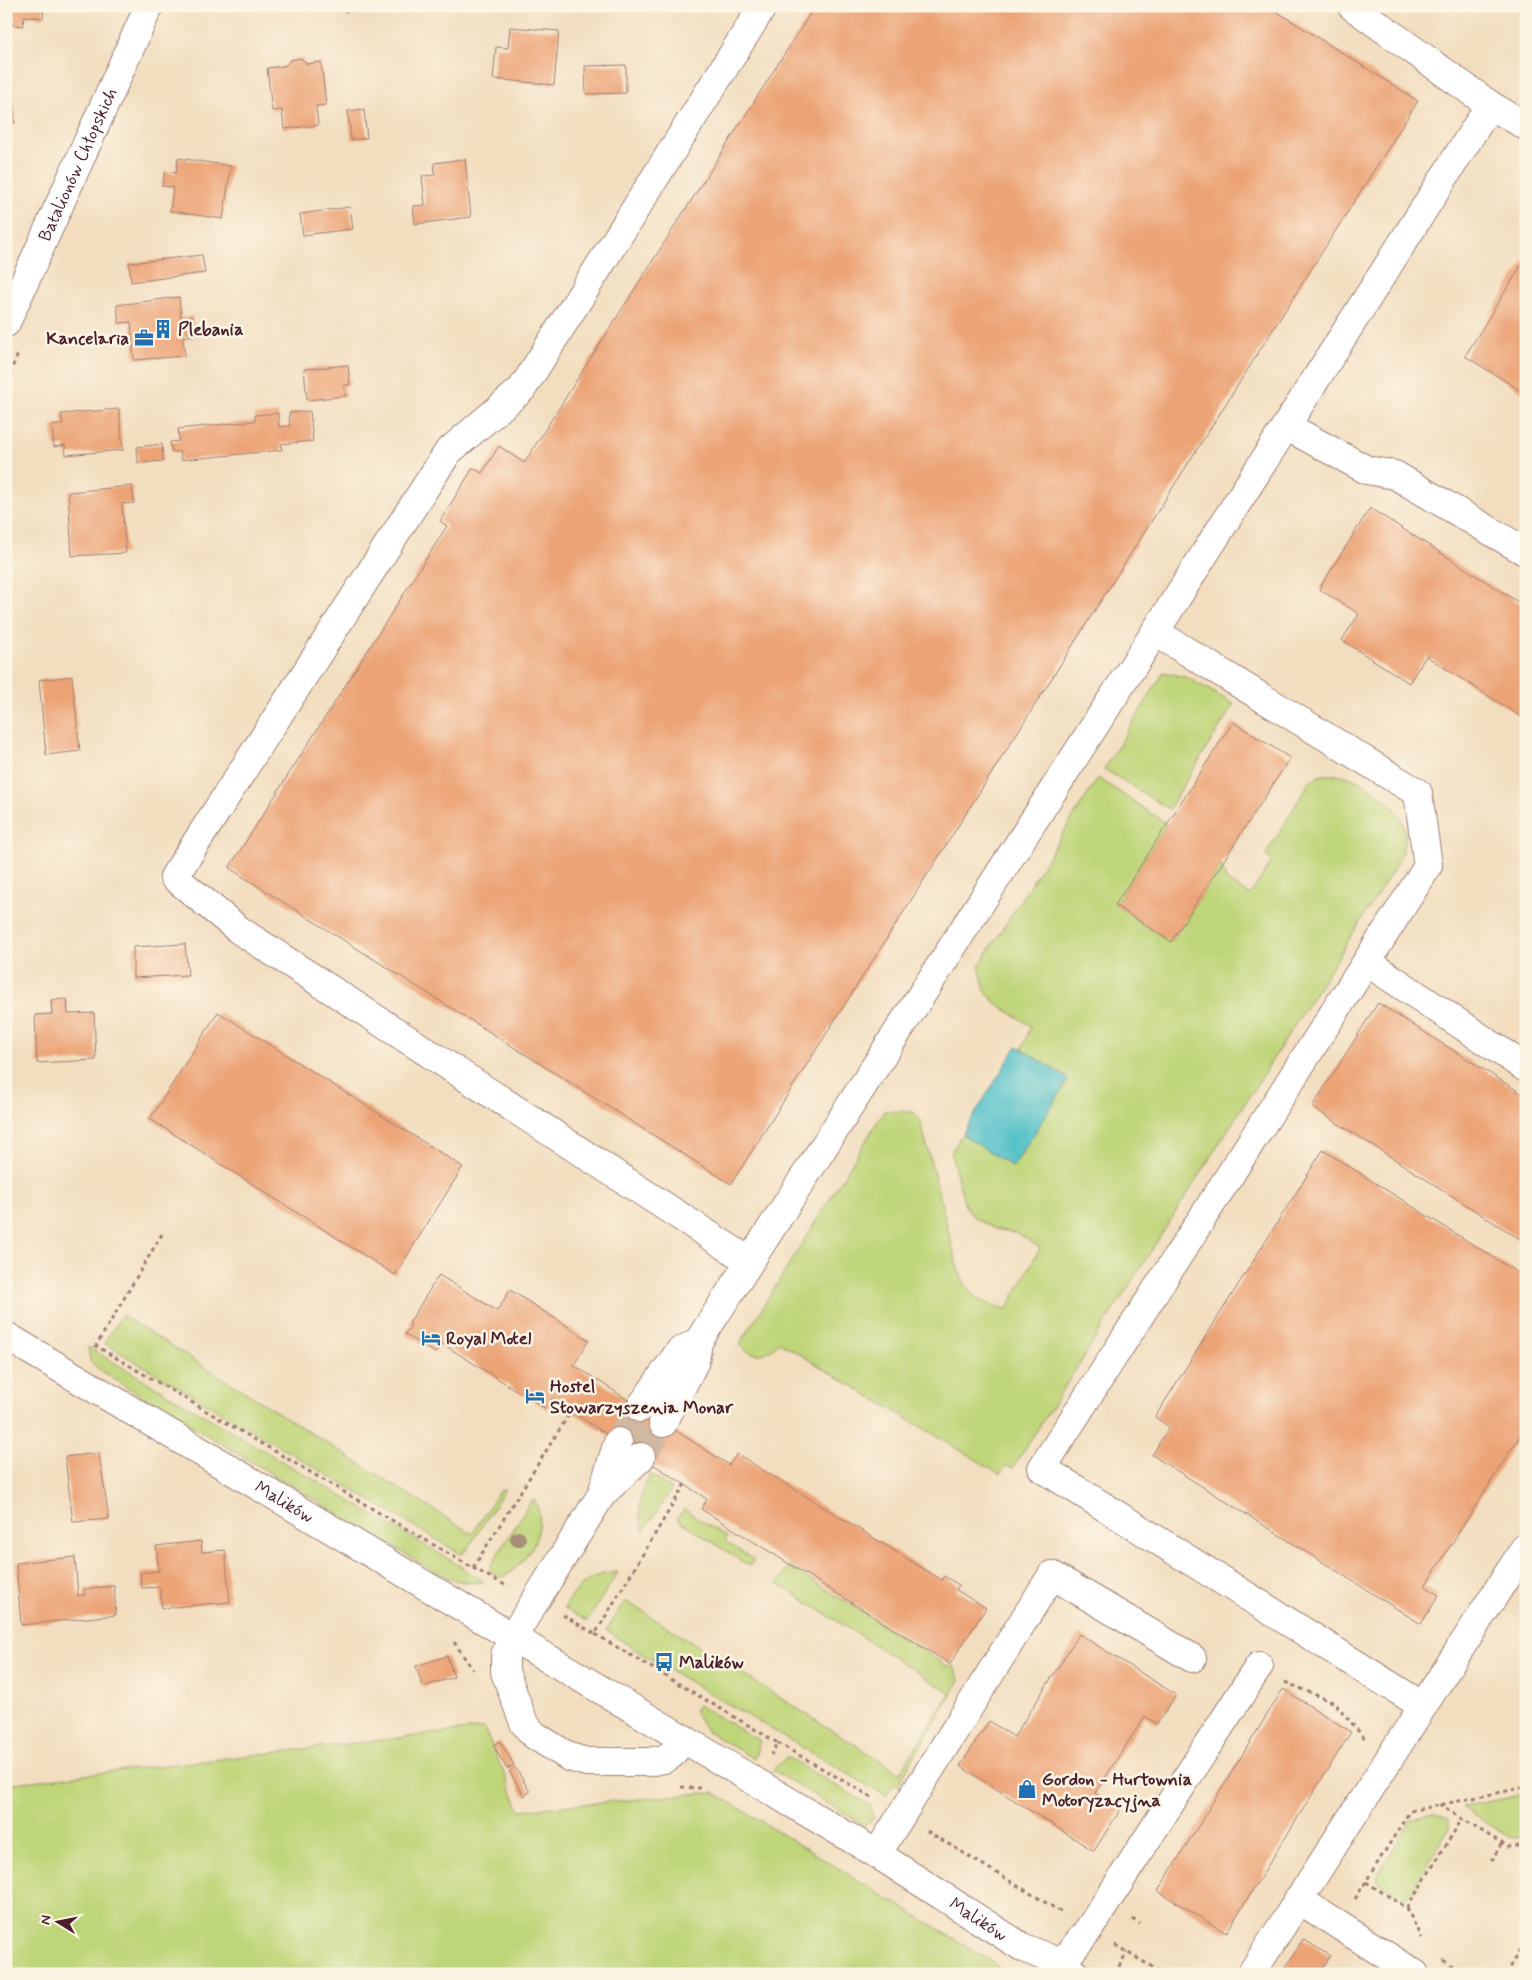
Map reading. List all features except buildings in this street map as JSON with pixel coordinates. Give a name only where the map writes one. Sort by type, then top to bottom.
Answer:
[{"type":"street","name":"Batalionów Chłopskich","points":[[6,323],[149,6]]},
{"type":"street","points":[[749,1261],[239,930],[174,877],[448,452],[522,389],[762,6]]},
{"type":"street","points":[[1352,6],[1490,105],[1526,126]]},
{"type":"street","points":[[663,1422],[695,1361],[698,1342],[1155,632],[1490,105]]},
{"type":"street","points":[[1286,426],[1367,470],[1395,475],[1526,552]]},
{"type":"street","points":[[1155,632],[1418,793],[1428,866],[1042,1468],[1423,1706]]},
{"type":"street","points":[[1367,962],[1526,1068]]},
{"type":"street","name":"Malików","points":[[6,1336],[877,1854],[1057,1971]]},
{"type":"street","points":[[640,1408],[679,1352],[698,1342]]},
{"type":"street","points":[[602,1494],[618,1442]]},
{"type":"street","points":[[641,1457],[602,1494],[536,1598],[512,1638],[505,1655],[505,1672],[524,1723],[534,1734],[569,1757],[595,1763],[648,1762],[671,1755],[684,1739]]},
{"type":"street","points":[[1254,1968],[1526,1546]]},
{"type":"street","points":[[877,1854],[1052,1575],[1192,1658]]},
{"type":"street","points":[[1057,1971],[1089,1929],[1259,1666]]},
{"type":"street","points":[[1298,1900],[1415,1974]]},
{"type":"path","points":[[162,1234],[96,1346],[473,1568],[494,1580],[536,1598],[902,1815],[1164,1974]]},
{"type":"path","points":[[473,1568],[571,1411]]},
{"type":"path","points":[[595,1634],[685,1484]]},
{"type":"path","points":[[1282,1680],[1335,1703],[1386,1765]]},
{"type":"path","points":[[769,1757],[778,1742]]},
{"type":"path","points":[[1338,1925],[1410,1811],[1526,1787]]},
{"type":"path","points":[[1439,1805],[1508,1847],[1526,1845]]},
{"type":"path","points":[[1407,1908],[1462,1819]]},
{"type":"path","points":[[1491,1861],[1502,1843]]},
{"type":"path","points":[[1366,1882],[1407,1908],[1420,1936],[1425,1942]]},
{"type":"path","points":[[1132,1918],[1140,1924]]},
{"type":"path","points":[[1505,1974],[1526,1941]]},
{"type":"path","points":[[1115,1974],[1127,1952]]},
{"type":"path","points":[[1442,1959],[1465,1974]]},
{"type":"green space","points":[[1164,672],[1188,678],[1234,704],[1169,809],[1104,769]]},
{"type":"green space","points":[[1322,775],[1343,775],[1354,779],[1373,790],[1397,812],[1402,821],[1405,834],[1397,864],[1013,1468],[1007,1465],[1000,1474],[779,1342],[765,1353],[754,1354],[744,1349],[740,1344],[884,1111],[913,1112],[920,1119],[962,1279],[975,1297],[1007,1309],[1040,1248],[1019,1234],[995,1229],[975,1218],[965,1206],[951,1153],[962,1134],[1013,1167],[1069,1079],[1022,1049],[1031,1026],[994,1002],[985,990],[979,966],[1098,778],[1167,824],[1115,905],[1171,942],[1221,865],[1227,881],[1250,895],[1272,861],[1265,856],[1311,780]]},
{"type":"green space","points":[[122,1315],[472,1534],[499,1491],[505,1489],[467,1550],[464,1550],[464,1553],[461,1554],[104,1343]]},
{"type":"green space","points":[[88,1347],[460,1566],[484,1582],[476,1583],[454,1580],[427,1567],[102,1372],[90,1361]]},
{"type":"green space","points":[[650,1474],[672,1489],[644,1531],[640,1517],[640,1502]]},
{"type":"green space","points":[[534,1499],[538,1510],[539,1522],[534,1544],[520,1564],[501,1578],[491,1572],[490,1567]]},
{"type":"green space","points":[[684,1509],[727,1537],[725,1541],[754,1560],[749,1566],[677,1519]]},
{"type":"green space","points":[[789,1566],[949,1667],[951,1665],[954,1667],[960,1680],[897,1786],[894,1784],[886,1796],[637,1651],[606,1630],[626,1601],[900,1773],[950,1693],[777,1583]]},
{"type":"green space","points":[[618,1572],[587,1621],[564,1608],[586,1582],[600,1575]]},
{"type":"green space","points":[[698,1705],[760,1741],[754,1759],[706,1731],[694,1711]]},
{"type":"green space","points":[[484,1728],[520,1810],[713,1792],[994,1963],[1004,1974],[6,1974],[6,1784]]},
{"type":"green space","points":[[787,1757],[871,1806],[873,1819],[864,1825],[772,1770]]},
{"type":"green space","points":[[1526,1794],[1526,1836],[1517,1838],[1508,1837],[1462,1807]]},
{"type":"green space","points":[[1433,1813],[1449,1819],[1449,1828],[1408,1896],[1402,1898],[1379,1882],[1377,1876],[1411,1820]]},
{"type":"water","points":[[1017,1046],[1069,1079],[1013,1167],[962,1134]]},
{"type":"tunnel","points":[[618,1442],[640,1408]]},
{"type":"tunnel","points":[[641,1457],[663,1423]]},
{"type":"place","name":"Plebania","points":[[163,329]]},
{"type":"place","name":"Kancelaria","points":[[144,338]]},
{"type":"place","name":"Royal Motel","points":[[431,1338]]},
{"type":"place","name":"Hostel Stowarzyszenia Monar","points":[[535,1396]]},
{"type":"place","name":"Malików","points":[[664,1662]]},
{"type":"place","name":"Gordon - Hurtownia Motoryzacyjna","points":[[1027,1789]]}]
